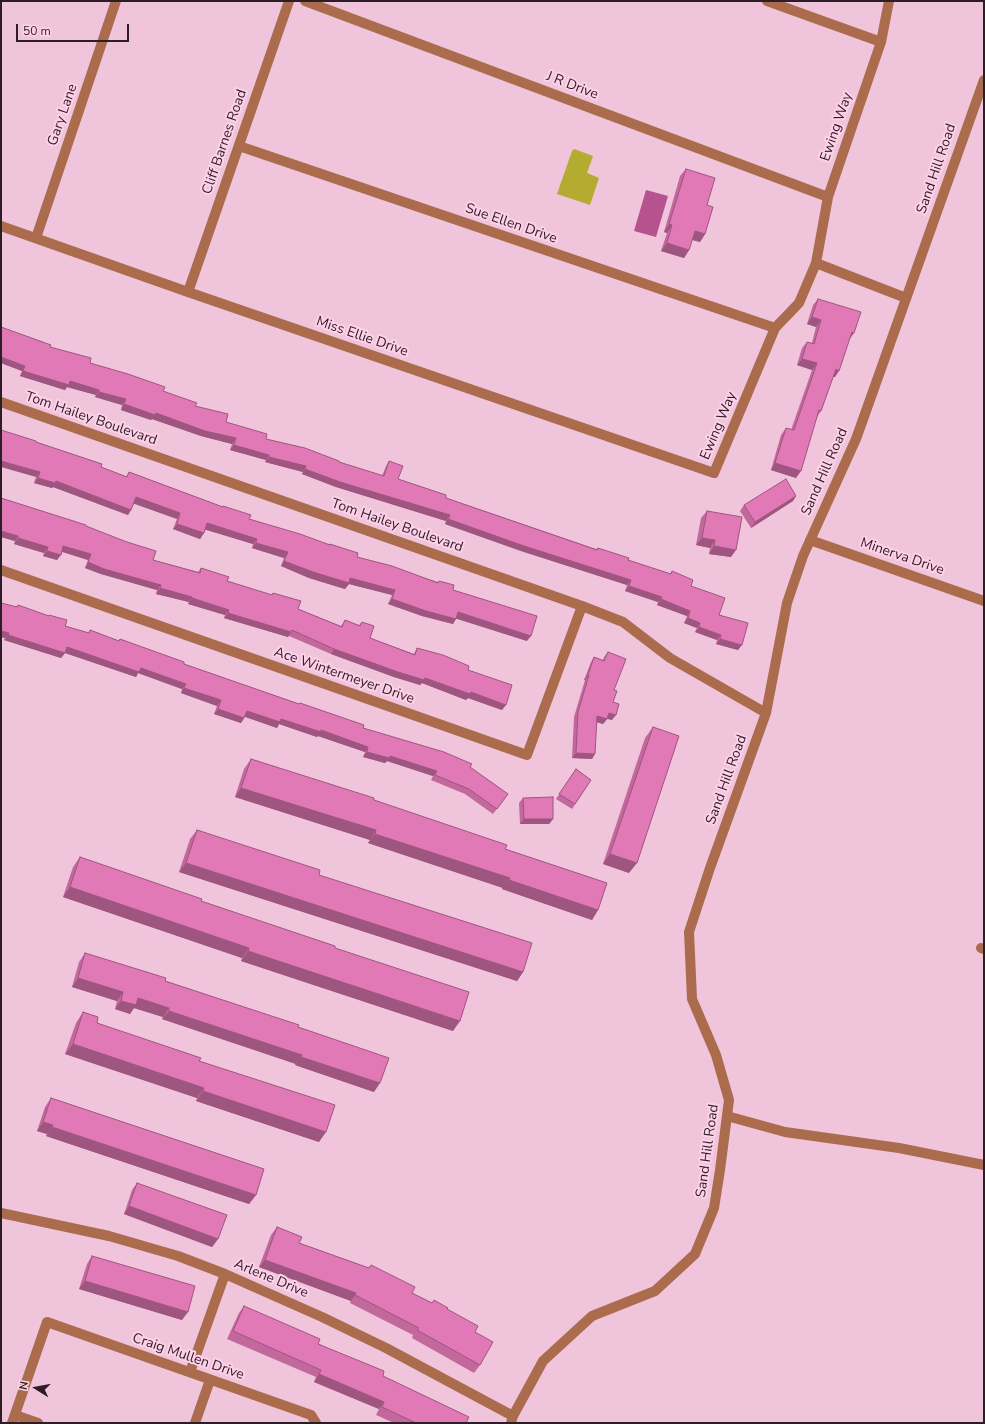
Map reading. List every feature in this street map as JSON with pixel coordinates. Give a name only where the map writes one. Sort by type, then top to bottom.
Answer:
[{"type":"street","name":"Gary Lane","points":[[36,238],[116,1]]},
{"type":"street","name":"Cliff Barnes Road","points":[[188,292],[289,1]]},
{"type":"street","name":"J R Drive","points":[[305,1],[828,197]]},
{"type":"street","points":[[767,1],[881,42]]},
{"type":"street","name":"Ewing Way","points":[[714,473],[774,328],[799,303],[816,263],[828,197],[881,42],[889,1]]},
{"type":"street","name":"Sand Hill Road","points":[[512,1420],[542,1361],[592,1316],[655,1291],[695,1254],[714,1208],[729,1100],[716,1055],[692,1000],[689,932],[710,868],[766,713],[787,603],[803,556],[856,439],[984,80]]},
{"type":"street","name":"Sue Ellen Drive","points":[[239,146],[774,328]]},
{"type":"street","name":"Miss Ellie Drive","points":[[1,226],[714,473]]},
{"type":"street","points":[[816,263],[906,298]]},
{"type":"street","name":"Tom Hailey Boulevard","points":[[1,402],[582,606],[623,622],[670,658],[766,713]]},
{"type":"street","name":"Minerva Drive","points":[[810,540],[984,601]]},
{"type":"street","name":"Ace Wintermeyer Drive","points":[[1,570],[528,755],[582,606]]},
{"type":"street","points":[[727,1116],[785,1132],[899,1148],[984,1165]]},
{"type":"street","name":"Arlene Drive","points":[[1,1213],[110,1236],[178,1256],[225,1274],[322,1317],[386,1348],[512,1420]]},
{"type":"street","points":[[190,1372],[225,1274]]},
{"type":"street","name":"Craig Mullen Drive","points":[[13,1419],[47,1322],[311,1415],[316,1423]]},
{"type":"street","points":[[195,1423],[210,1380]]},
{"type":"street","points":[[13,1419],[38,1423]]},
{"type":"shaded area","points":[[574,149],[593,156],[587,173],[599,178],[590,205],[557,194]]},
{"type":"shaded area","points":[[646,190],[668,196],[656,237],[634,231]]},
{"type":"building","points":[[686,169],[715,178],[707,205],[713,207],[705,234],[695,231],[689,250],[667,243],[672,225],[669,224]]},
{"type":"building","points":[[818,299],[861,312],[854,333],[852,332],[839,371],[836,369],[821,411],[819,410],[801,471],[775,463],[786,428],[794,430],[817,363],[802,359],[807,342],[814,344],[821,320],[812,317]]},
{"type":"building","points":[[1,327],[51,345],[50,347],[91,358],[90,363],[165,387],[163,391],[197,403],[195,406],[228,414],[226,422],[267,434],[266,439],[305,448],[339,462],[384,476],[389,461],[403,466],[398,479],[446,495],[446,498],[597,550],[598,548],[629,558],[628,560],[671,574],[672,571],[693,580],[691,586],[725,598],[719,615],[748,623],[742,645],[720,639],[721,635],[699,627],[700,623],[688,618],[690,611],[661,599],[662,597],[629,586],[631,580],[524,546],[448,519],[450,515],[340,482],[305,469],[306,466],[269,457],[269,455],[234,445],[236,438],[205,431],[156,413],[155,415],[124,404],[126,399],[99,392],[99,390],[70,381],[69,385],[23,371],[25,366],[1,357]]},
{"type":"building","points":[[1,430],[102,464],[101,467],[127,477],[129,472],[223,507],[251,515],[249,519],[358,553],[357,557],[392,566],[438,583],[439,581],[454,585],[453,590],[537,616],[531,636],[458,612],[456,619],[426,611],[392,599],[395,590],[350,578],[349,583],[313,572],[284,561],[288,552],[256,543],[257,539],[207,523],[204,533],[177,524],[180,513],[136,497],[131,510],[56,481],[55,483],[38,478],[40,472],[1,461]]},
{"type":"building","points":[[786,479],[796,496],[755,522],[744,505]]},
{"type":"building","points":[[1,498],[86,525],[127,542],[156,551],[153,560],[200,573],[201,568],[229,577],[227,581],[272,595],[273,593],[301,601],[298,609],[342,627],[345,620],[360,626],[362,622],[374,626],[370,638],[415,655],[417,648],[443,655],[469,666],[468,670],[512,685],[506,705],[471,692],[470,694],[425,678],[424,680],[398,672],[334,649],[292,630],[291,632],[228,613],[229,610],[160,588],[161,585],[104,569],[88,562],[91,554],[63,546],[61,555],[47,551],[48,547],[1,531]]},
{"type":"building","points":[[707,511],[742,517],[736,550],[714,546],[715,540],[702,538]]},
{"type":"building","points":[[1,603],[17,607],[18,605],[49,616],[67,620],[65,626],[89,633],[90,630],[119,641],[120,639],[184,662],[184,664],[364,725],[363,728],[444,752],[472,764],[470,767],[508,794],[497,809],[469,789],[435,775],[437,771],[390,756],[389,758],[367,752],[368,747],[321,730],[321,732],[281,719],[280,722],[247,711],[244,718],[218,709],[221,700],[184,688],[186,684],[141,668],[139,672],[67,647],[65,653],[8,635],[9,633],[1,631]]},
{"type":"building","points":[[608,652],[626,659],[614,690],[617,691],[613,702],[619,704],[616,715],[609,713],[607,719],[597,716],[595,754],[576,753],[578,712],[588,675],[594,657],[604,661]]},
{"type":"building","points":[[653,727],[679,736],[637,863],[610,854]]},
{"type":"building","points":[[251,759],[374,798],[374,800],[507,845],[505,849],[607,883],[598,910],[509,880],[510,878],[375,834],[376,830],[241,788]]},
{"type":"building","points":[[576,769],[591,780],[575,804],[559,794]]},
{"type":"building","points":[[553,797],[553,819],[524,819],[523,798]]},
{"type":"building","points":[[197,830],[320,870],[319,875],[532,943],[523,972],[186,863]]},
{"type":"building","points":[[80,857],[202,899],[201,901],[335,946],[335,948],[469,992],[460,1021],[248,951],[249,948],[70,887]]},
{"type":"building","points":[[85,953],[166,978],[165,981],[299,1025],[298,1027],[389,1058],[380,1083],[301,1057],[302,1055],[169,1011],[169,1008],[138,998],[136,1005],[121,1001],[123,992],[78,978]]},
{"type":"building","points":[[83,1012],[98,1017],[97,1023],[201,1058],[199,1061],[335,1105],[326,1132],[203,1091],[204,1088],[73,1044]]},
{"type":"building","points":[[51,1098],[264,1169],[256,1195],[52,1127],[53,1125],[43,1122]]},
{"type":"building","points":[[137,1183],[227,1215],[218,1239],[129,1206]]},
{"type":"building","points":[[277,1227],[302,1237],[299,1243],[369,1268],[371,1265],[415,1287],[412,1293],[432,1303],[434,1300],[478,1326],[475,1332],[493,1342],[480,1365],[417,1330],[419,1328],[355,1295],[356,1293],[265,1260]]},
{"type":"building","points":[[92,1256],[195,1286],[188,1312],[85,1281]]},
{"type":"building","points":[[244,1306],[320,1339],[318,1344],[384,1371],[383,1376],[469,1417],[466,1423],[416,1423],[382,1407],[384,1402],[319,1374],[321,1370],[233,1331]]}]
